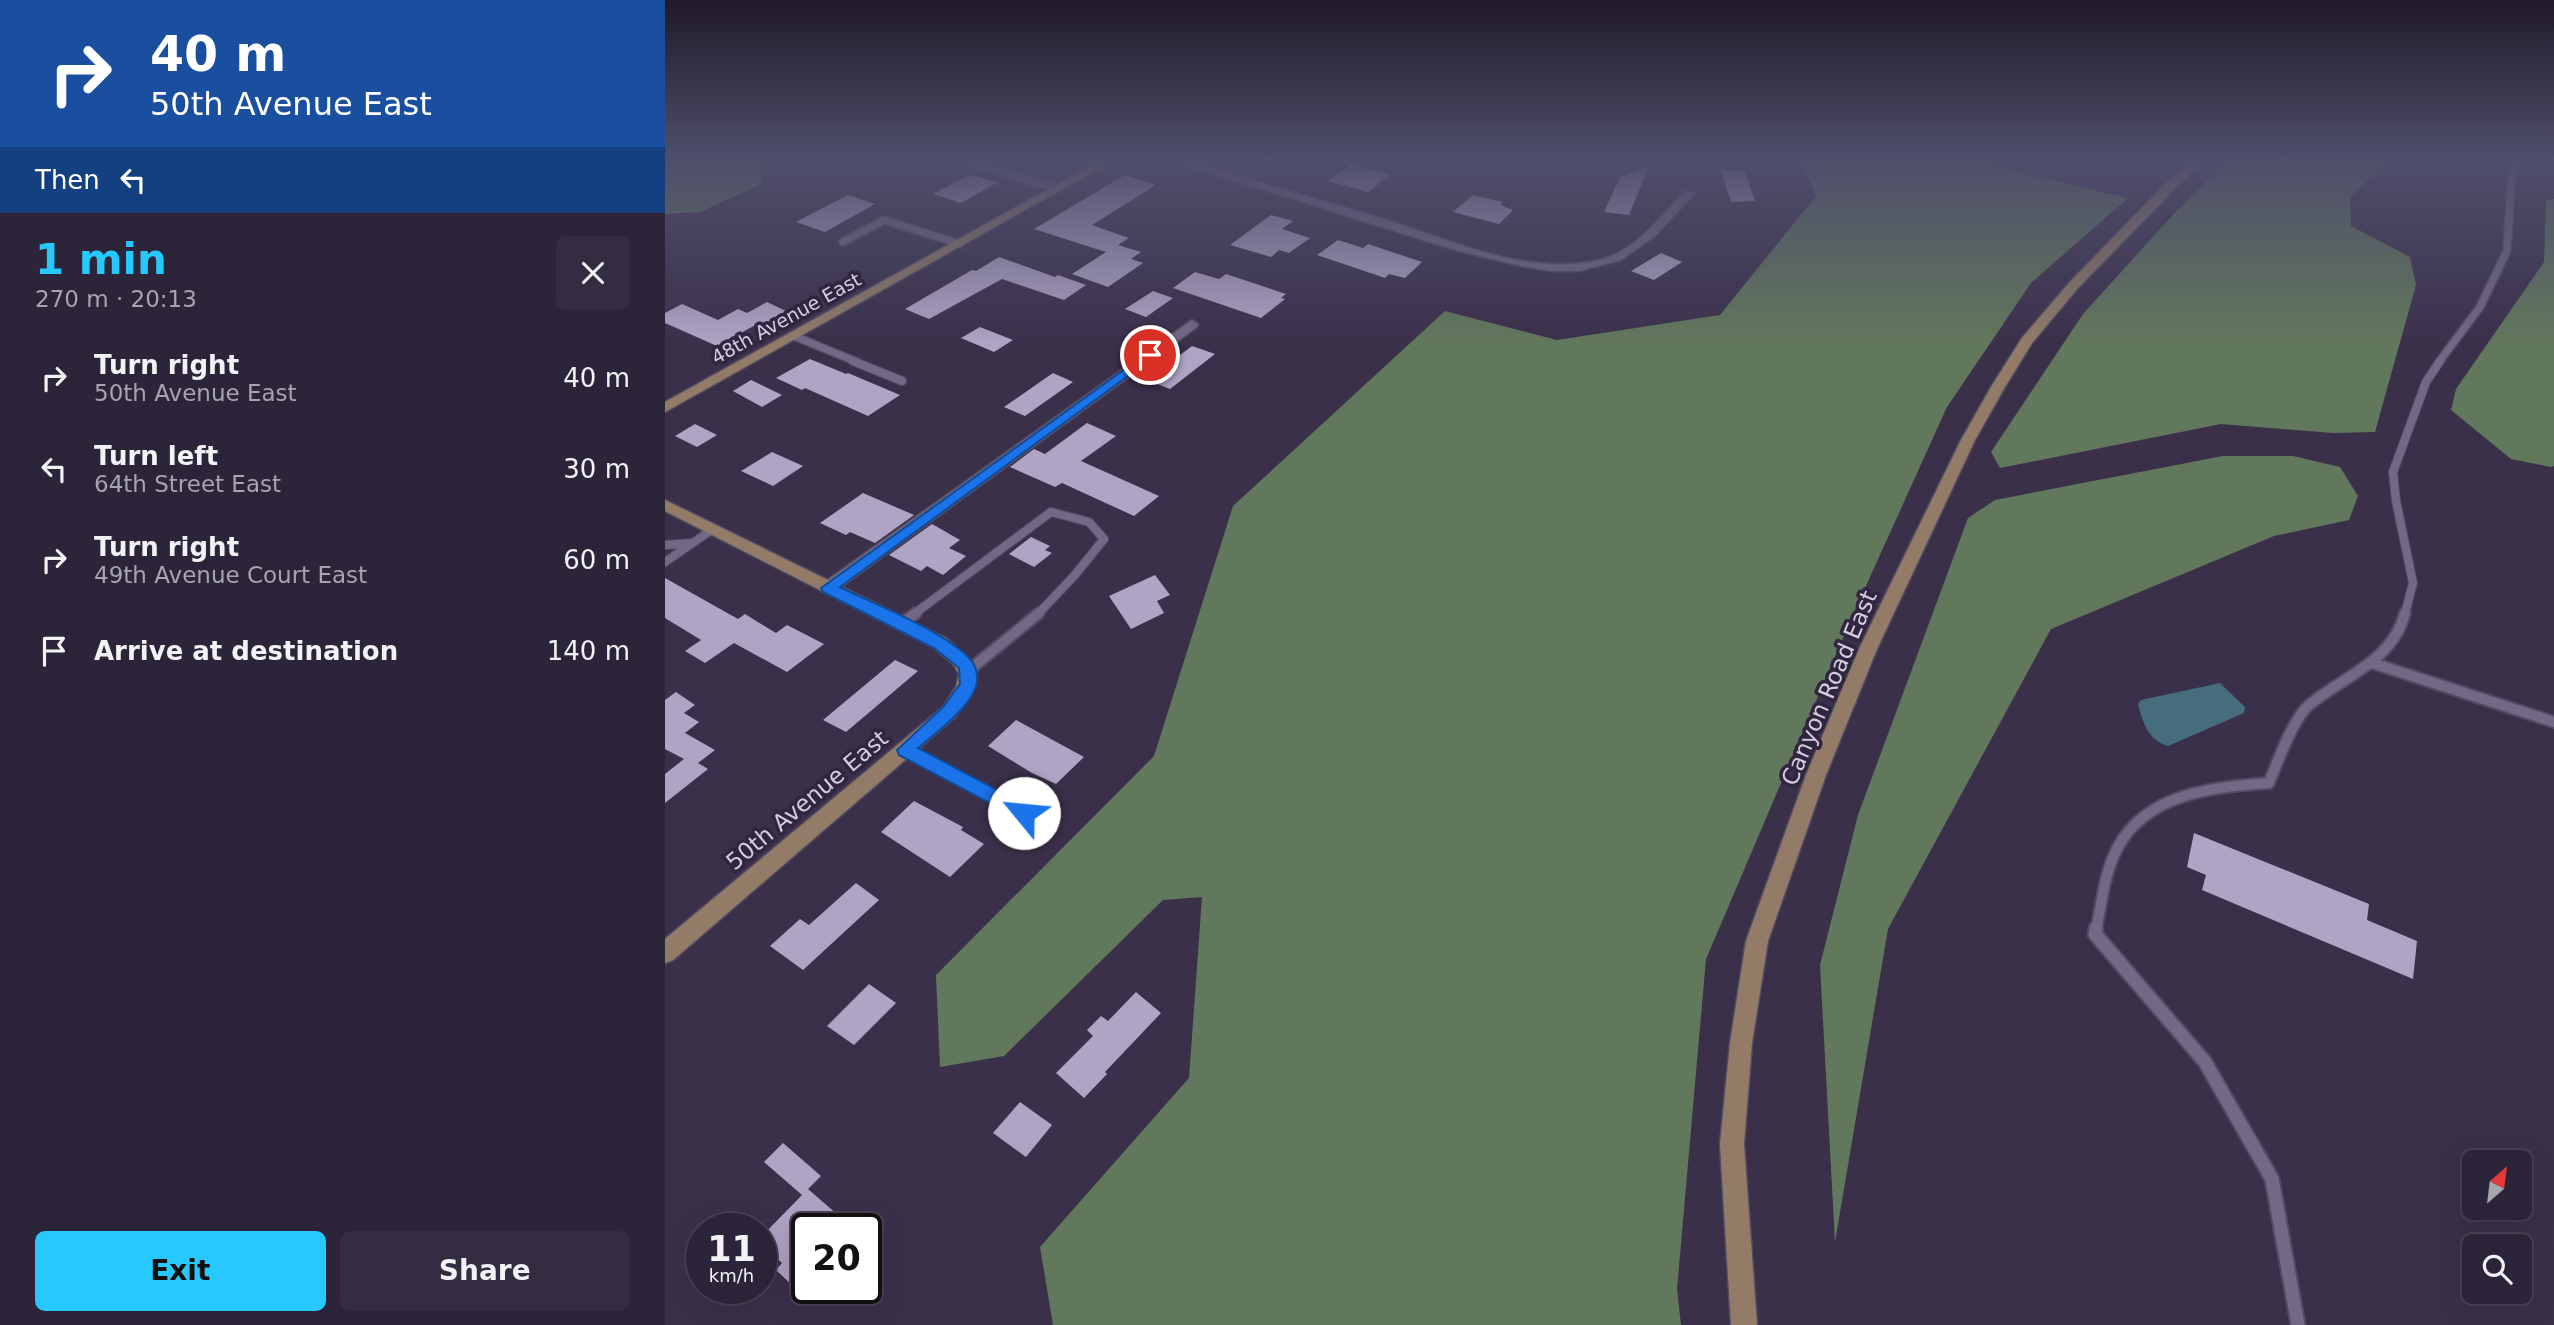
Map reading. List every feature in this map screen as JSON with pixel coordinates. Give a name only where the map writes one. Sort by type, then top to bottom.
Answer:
[{"type":"main road","name":"48th Avenue East","points":[[665,408],[998,222]]},
{"type":"main road","name":"Canyon Road East","points":[[1744,1325],[1733,1144],[1741,1043],[1757,941],[1816,775],[1868,649],[1969,440],[2027,341],[2073,286],[2135,222]]},
{"type":"main road","points":[[665,505],[940,643],[961,659],[969,674]]},
{"type":"main road","name":"50th Avenue East","points":[[665,953],[949,712],[968,685],[969,674]]},
{"type":"street","points":[[1377,222],[1460,247],[1549,267],[1578,268],[1606,262],[1632,249],[1660,222]]},
{"type":"street","points":[[828,588],[1192,324]]},
{"type":"lane","points":[[843,243],[881,222]]},
{"type":"lane","points":[[890,222],[960,243]]},
{"type":"lane","points":[[2298,1325],[2271,1179],[2205,1062],[2095,934],[2117,848],[2136,820],[2171,801],[2219,787],[2269,783],[2282,750],[2307,706],[2372,663],[2400,629],[2413,583],[2396,501],[2393,472],[2426,382],[2480,307],[2507,251],[2509,222]]},
{"type":"lane","points":[[794,336],[902,381]]},
{"type":"lane","points":[[901,624],[1051,512],[1087,520],[1101,530],[1104,540],[1057,594],[969,674]]},
{"type":"lane","points":[[665,562],[713,529]]},
{"type":"lane","points":[[665,545],[693,543]]},
{"type":"lane","points":[[2372,663],[2554,722]]},
{"type":"lane","points":[[905,750],[1024,813]]},
{"type":"green space","points":[[1795,222],[2101,222],[2031,283],[1947,407],[1851,619],[1706,959],[1677,1289],[1681,1325],[1053,1325],[1040,1247],[1189,1078],[1202,897],[1163,900],[1004,1056],[940,1067],[936,975],[1154,756],[1233,506],[1445,311],[1557,340],[1720,315]]},
{"type":"green space","points":[[2166,222],[2351,222],[2351,226],[2410,257],[2416,285],[2375,432],[2333,433],[2221,424],[2000,468],[1991,452],[2083,314]]},
{"type":"green space","points":[[2545,222],[2554,222],[2554,466],[2551,467],[2511,459],[2451,410],[2456,389],[2544,262]]},
{"type":"green space","points":[[2223,456],[2293,456],[2340,467],[2358,496],[2349,520],[2274,536],[2051,629],[1888,929],[1835,1242],[1820,965],[1858,815],[1968,518],[1995,500]]},
{"type":"water","points":[[2220,683],[2245,707],[2244,713],[2168,746],[2156,740],[2147,730],[2138,704],[2141,700]]},
{"type":"building","points":[[796,222],[843,222],[825,232]]},
{"type":"building","points":[[1046,222],[1097,222],[1092,225],[1129,238],[1118,245],[1141,252],[1131,259],[1143,263],[1108,287],[1072,274],[1106,252],[1034,229]]},
{"type":"building","points":[[1262,222],[1292,222],[1282,229],[1310,238],[1289,253],[1279,250],[1271,257],[1230,245]]},
{"type":"building","points":[[1338,240],[1363,248],[1368,244],[1422,262],[1405,278],[1389,274],[1385,278],[1317,255]]},
{"type":"building","points":[[1661,253],[1682,262],[1654,280],[1631,271]]},
{"type":"building","points":[[999,257],[1086,285],[1064,300],[1002,279],[929,319],[905,309],[972,270],[976,271]]},
{"type":"building","points":[[1195,272],[1219,279],[1226,274],[1286,294],[1281,298],[1285,299],[1261,318],[1173,288]]},
{"type":"building","points":[[1153,291],[1173,298],[1146,317],[1125,309]]},
{"type":"building","points":[[767,302],[792,314],[770,326],[761,322],[717,346],[665,323],[665,313],[682,304],[718,320],[738,309],[747,313]]},
{"type":"building","points":[[980,327],[1013,340],[994,352],[961,338]]},
{"type":"building","points":[[1192,346],[1215,354],[1170,389],[1147,380]]},
{"type":"building","points":[[810,359],[900,395],[868,416],[776,378]]},
{"type":"building","points":[[1053,373],[1073,382],[1025,416],[1004,407]]},
{"type":"building","points":[[751,380],[782,395],[762,407],[733,391]]},
{"type":"building","points":[[1087,423],[1116,436],[1081,461],[1159,496],[1134,516],[1062,483],[1055,487],[1010,467],[1034,449],[1045,454]]},
{"type":"building","points":[[695,424],[717,435],[697,447],[675,436]]},
{"type":"building","points":[[772,452],[803,466],[773,486],[741,471]]},
{"type":"building","points":[[863,493],[914,515],[875,543],[850,532],[846,535],[820,523]]},
{"type":"building","points":[[932,524],[960,540],[949,548],[966,556],[943,575],[927,566],[921,571],[889,555]]},
{"type":"building","points":[[1031,537],[1050,546],[1045,550],[1052,553],[1034,567],[1009,554]]},
{"type":"building","points":[[1155,575],[1170,595],[1157,601],[1164,613],[1131,629],[1109,596]]},
{"type":"building","points":[[665,578],[738,619],[745,614],[776,633],[787,625],[824,644],[787,672],[734,643],[705,663],[685,651],[701,640],[665,618]]},
{"type":"building","points":[[895,660],[918,671],[846,732],[823,720]]},
{"type":"building","points":[[676,692],[695,705],[684,713],[699,722],[685,733],[715,750],[698,763],[708,769],[665,803],[665,774],[684,759],[665,749],[665,700]]},
{"type":"building","points":[[1016,720],[1084,757],[1056,784],[1032,773],[988,746]]},
{"type":"building","points":[[914,801],[963,827],[961,830],[984,844],[950,877],[881,832]]},
{"type":"building","points":[[2194,833],[2369,904],[2367,920],[2417,941],[2413,979],[2202,890],[2206,875],[2187,867]]},
{"type":"building","points":[[856,883],[879,900],[803,970],[770,946],[800,919],[809,925]]},
{"type":"building","points":[[869,984],[896,1003],[854,1045],[827,1026]]},
{"type":"building","points":[[1136,992],[1161,1013],[1084,1098],[1056,1073],[1093,1036],[1087,1030],[1101,1016],[1108,1021]]},
{"type":"building","points":[[1020,1102],[1052,1125],[1026,1157],[993,1133]]},
{"type":"building","points":[[783,1143],[821,1176],[808,1189],[836,1213],[791,1213],[791,1284],[777,1271],[782,1263],[777,1258],[777,1221],[802,1195],[764,1162]]},
{"type":"route","points":[[1024,813],[905,750],[949,712],[968,685],[966,665],[961,659],[940,643],[828,588],[1150,355]]}]
